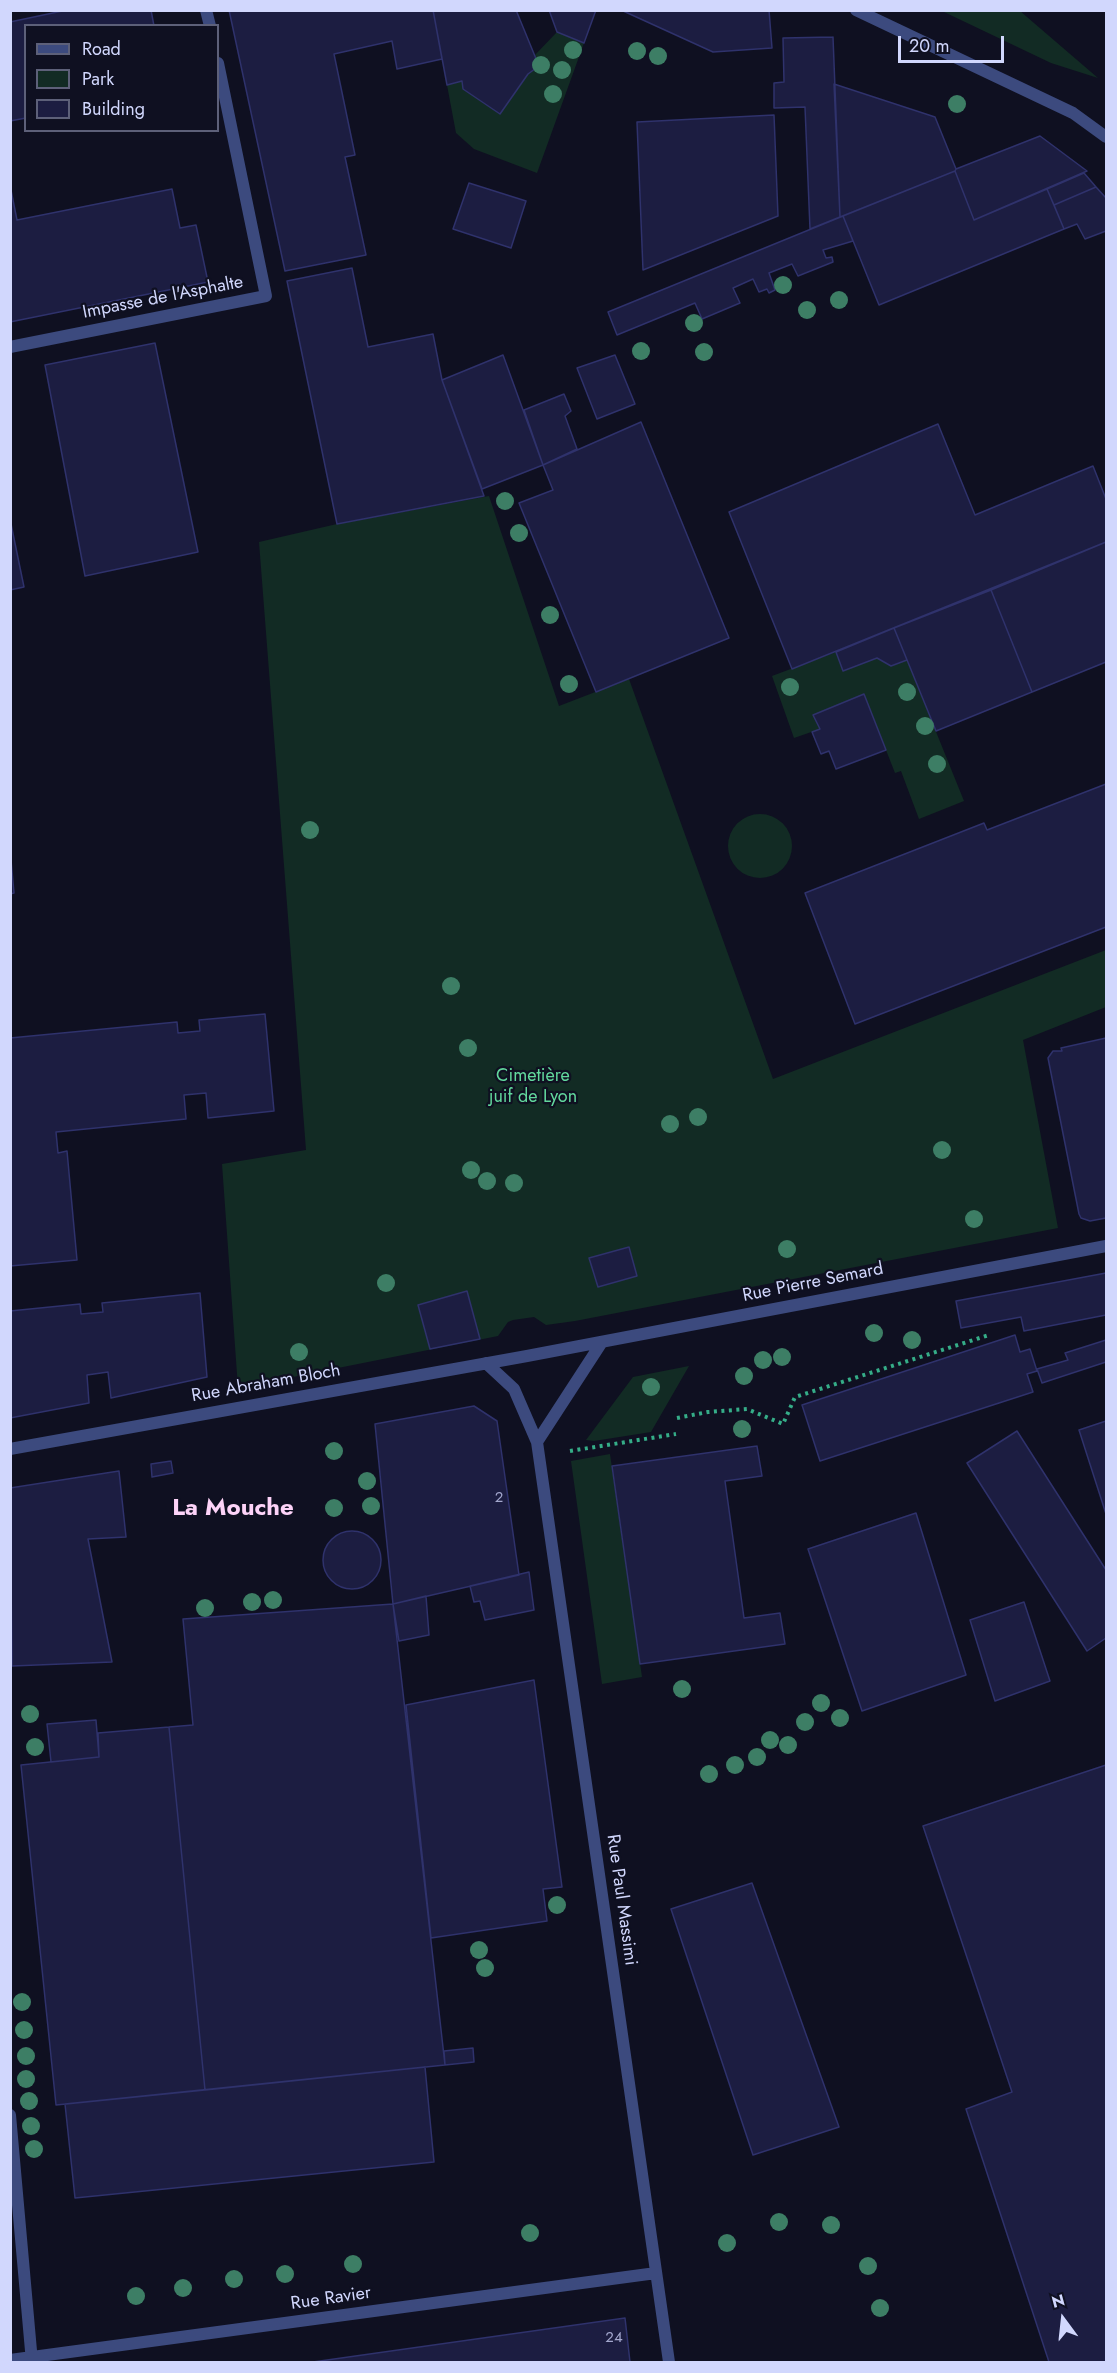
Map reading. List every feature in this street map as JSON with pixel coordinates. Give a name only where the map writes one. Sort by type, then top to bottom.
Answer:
[{"type":"street","points":[[856,10],[1073,113],[1107,136]]},
{"type":"street","name":"Impasse de l'Asphalte","points":[[10,347],[266,296],[219,68]]},
{"type":"street","name":"Rue Pierre Semard","points":[[527,1356],[1107,1246]]},
{"type":"street","points":[[537,1442],[602,1342]]},
{"type":"street","name":"Rue Abraham Bloch","points":[[10,1449],[527,1356]]},
{"type":"street","name":"Rue Paul Massimi","points":[[486,1363],[514,1389],[537,1442],[669,2362]]},
{"type":"street","points":[[10,2115],[33,2360]]},
{"type":"street","name":"Rue Ravier","points":[[10,2360],[33,2360],[656,2273]]},
{"type":"path","points":[[677,1418],[708,1412],[747,1409],[783,1424],[795,1397],[989,1335]]},
{"type":"path","points":[[570,1451],[676,1434]]},
{"type":"green space","points":[[942,11],[1020,11],[1098,78],[1051,63]]},
{"type":"green space","points":[[557,32],[584,43],[537,173],[474,149],[456,133],[447,85],[462,81],[463,89],[500,114],[528,74],[534,56]]},
{"type":"green space","name":"Cimetière juif de Lyon","points":[[489,496],[559,706],[629,679],[773,1079],[1106,950],[1106,1007],[1023,1040],[1058,1228],[575,1321],[546,1325],[534,1317],[513,1320],[508,1322],[498,1336],[238,1388],[222,1164],[306,1150],[259,542],[337,524]]},
{"type":"green space","points":[[836,652],[843,671],[877,658],[891,666],[907,660],[964,801],[919,819],[901,771],[895,773],[864,694],[814,715],[820,729],[794,738],[772,676]]},
{"type":"green space","points":[[760,814],[772,816],[783,823],[790,834],[792,846],[790,858],[783,869],[772,876],[760,878],[748,876],[737,869],[730,858],[728,846],[730,834],[737,823],[748,816]]},
{"type":"green space","points":[[689,1366],[651,1432],[594,1441],[586,1440],[633,1377]]},
{"type":"green space","points":[[610,1454],[642,1677],[602,1684],[571,1461]]},
{"type":"building","points":[[67,10],[151,10],[154,24],[24,24],[24,118],[10,121],[10,22]]},
{"type":"building","points":[[229,10],[433,10],[442,59],[397,69],[392,41],[334,54],[355,155],[345,157],[366,255],[285,271]]},
{"type":"building","points":[[433,10],[516,10],[539,66],[528,74],[500,114],[463,89],[462,81],[447,85]]},
{"type":"building","points":[[549,10],[596,10],[584,43],[557,32]]},
{"type":"building","points":[[621,10],[769,10],[772,48],[713,52]]},
{"type":"building","points":[[833,37],[840,217],[810,229],[805,107],[774,108],[774,83],[784,82],[783,38]]},
{"type":"building","points":[[834,84],[935,117],[955,171],[840,217]]},
{"type":"building","points":[[774,115],[778,216],[643,270],[637,122]]},
{"type":"building","points":[[1040,136],[1087,171],[974,220],[956,169]]},
{"type":"building","points":[[955,171],[974,220],[1047,189],[1064,229],[879,305],[843,216]]},
{"type":"building","points":[[1084,173],[1096,187],[1054,205],[1047,189]]},
{"type":"building","points":[[469,183],[526,201],[511,248],[453,229]]},
{"type":"building","points":[[10,185],[17,220],[172,189],[180,228],[196,225],[208,282],[10,322]]},
{"type":"building","points":[[1096,187],[1106,198],[1106,231],[1085,239],[1077,224],[1064,229],[1054,205]]},
{"type":"building","points":[[843,216],[853,241],[823,250],[826,258],[832,257],[833,262],[798,276],[792,264],[769,273],[775,290],[769,293],[767,289],[759,292],[753,279],[733,288],[740,303],[702,319],[695,303],[617,335],[608,312]]},
{"type":"building","points":[[352,268],[368,347],[433,334],[442,380],[484,496],[337,524],[287,281]]},
{"type":"building","points":[[155,343],[198,552],[85,576],[45,365]]},
{"type":"building","points":[[503,355],[543,465],[482,489],[442,380]]},
{"type":"building","points":[[615,355],[635,404],[597,419],[577,368]]},
{"type":"building","points":[[564,394],[571,411],[565,416],[577,449],[543,465],[524,410]]},
{"type":"building","points":[[641,422],[729,638],[596,692],[519,503],[553,490],[543,465]]},
{"type":"building","points":[[938,424],[975,515],[1093,466],[1106,499],[1106,542],[792,669],[729,512]]},
{"type":"building","points":[[10,519],[24,587],[10,590]]},
{"type":"building","points":[[1106,542],[1106,662],[1032,692],[991,590]]},
{"type":"building","points":[[991,590],[1032,692],[936,731],[894,628]]},
{"type":"building","points":[[894,628],[907,660],[891,666],[877,658],[843,671],[836,652]]},
{"type":"building","points":[[864,694],[886,750],[836,769],[829,751],[821,754],[812,732],[820,729],[813,715]]},
{"type":"building","points":[[1106,784],[1106,927],[855,1024],[805,893],[984,823],[987,830]]},
{"type":"building","points":[[10,849],[14,893],[10,894]]},
{"type":"building","points":[[265,1014],[274,1111],[208,1118],[206,1093],[184,1095],[186,1119],[56,1132],[58,1153],[67,1151],[77,1260],[10,1266],[10,1038],[177,1022],[178,1033],[200,1031],[199,1020]]},
{"type":"building","points":[[1106,1038],[1106,1218],[1090,1221],[1081,1218],[1079,1214],[1048,1058],[1053,1051],[1062,1051],[1061,1048]]},
{"type":"building","points":[[629,1247],[637,1276],[598,1287],[589,1258]]},
{"type":"building","points":[[1106,1273],[1106,1315],[1024,1331],[1021,1317],[961,1328],[956,1301]]},
{"type":"building","points":[[467,1291],[480,1339],[430,1349],[418,1305]]},
{"type":"building","points":[[200,1293],[207,1377],[111,1398],[108,1372],[87,1375],[89,1403],[10,1418],[10,1311],[80,1304],[81,1314],[103,1312],[102,1303]]},
{"type":"building","points":[[1015,1335],[1020,1352],[1030,1349],[1037,1371],[1027,1374],[1033,1392],[820,1461],[802,1405]]},
{"type":"building","points":[[1106,1340],[1106,1362],[1042,1383],[1037,1369],[1068,1360],[1065,1353]]},
{"type":"building","points":[[474,1406],[497,1421],[519,1575],[393,1604],[375,1424]]},
{"type":"building","points":[[1106,1421],[1106,1514],[1079,1430]]},
{"type":"building","points":[[1017,1431],[1106,1570],[1106,1638],[1087,1651],[967,1463]]},
{"type":"building","points":[[757,1446],[762,1476],[725,1481],[744,1618],[780,1613],[785,1644],[640,1664],[612,1466]]},
{"type":"building","points":[[171,1461],[173,1473],[152,1477],[151,1464]]},
{"type":"building","points":[[119,1471],[126,1537],[88,1539],[112,1662],[12,1666],[10,1488]]},
{"type":"building","points":[[916,1513],[966,1675],[862,1711],[808,1549]]},
{"type":"building","points":[[346,1531],[358,1531],[373,1539],[381,1554],[381,1566],[373,1581],[358,1589],[346,1589],[331,1581],[323,1566],[323,1554],[331,1539]]},
{"type":"building","points":[[529,1572],[534,1610],[485,1620],[480,1601],[474,1602],[470,1586]]},
{"type":"building","points":[[426,1596],[429,1635],[399,1641],[393,1604]]},
{"type":"building","points":[[1024,1602],[1050,1681],[995,1701],[970,1620]]},
{"type":"building","points":[[393,1604],[445,2065],[205,2090],[169,1727],[193,1725],[183,1619]]},
{"type":"building","points":[[534,1680],[562,1887],[543,1889],[547,1921],[431,1938],[406,1705]]},
{"type":"building","points":[[96,1720],[99,1757],[51,1762],[47,1724]]},
{"type":"building","points":[[169,1727],[205,2090],[56,2105],[21,1765],[99,1757],[98,1733]]},
{"type":"building","points":[[1106,1765],[1106,2362],[1049,2362],[966,2109],[1012,2092],[923,1826]]},
{"type":"building","points":[[752,1883],[839,2127],[753,2155],[671,1909]]},
{"type":"building","points":[[473,2048],[474,2062],[445,2065],[444,2051]]},
{"type":"building","points":[[425,2067],[434,2162],[75,2198],[65,2104]]},
{"type":"building","points":[[625,2318],[630,2362],[313,2362]]},
{"type":"district","name":"La Mouche","points":[[233,1509]]}]
